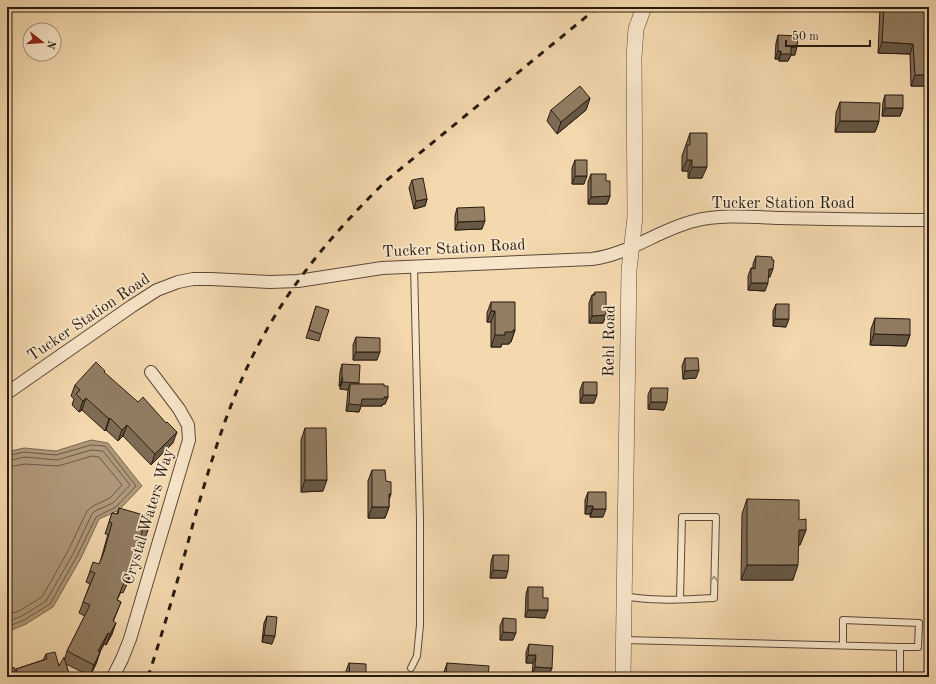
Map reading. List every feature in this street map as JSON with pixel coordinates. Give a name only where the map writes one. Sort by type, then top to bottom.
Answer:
[{"type":"street","name":"Rehl Road","points":[[623,677],[629,270],[635,210],[634,57],[636,29],[644,7]]},
{"type":"street","name":"Tucker Station Road","points":[[7,394],[157,290],[178,282],[193,279],[270,282],[298,281],[382,268],[604,258],[632,248],[664,232],[695,220],[728,217],[929,220]]},
{"type":"street","name":"Crystal Waters Way","points":[[112,677],[122,659],[130,639],[189,440],[188,425],[179,409],[150,372]]},
{"type":"lane","points":[[411,668],[417,656],[420,625],[420,519],[414,266]]},
{"type":"lane","points":[[624,596],[641,599],[680,599],[714,598],[716,517],[682,517],[680,599]]},
{"type":"lane","points":[[623,640],[918,647],[919,623],[843,620],[843,645]]},
{"type":"lane","points":[[900,647],[900,677]]},
{"type":"water","points":[[91,440],[108,443],[142,486],[119,510],[99,519],[81,558],[53,607],[26,624],[7,632],[7,452],[24,448],[56,451]]},
{"type":"building","points":[[884,7],[907,7],[929,10],[929,75],[915,75],[913,44],[882,42]]},
{"type":"building","points":[[778,35],[798,36],[797,47],[791,47],[791,54],[781,54],[781,51],[778,51]]},
{"type":"building","points":[[580,86],[590,98],[561,122],[551,110]]},
{"type":"building","points":[[885,95],[903,95],[903,108],[885,108]]},
{"type":"building","points":[[840,102],[880,103],[879,121],[840,121]]},
{"type":"building","points":[[690,133],[707,133],[707,167],[692,167],[692,160],[687,160],[687,145],[690,145]]},
{"type":"building","points":[[575,160],[587,160],[587,176],[575,176]]},
{"type":"building","points":[[591,174],[606,174],[606,181],[610,181],[610,196],[591,197]]},
{"type":"building","points":[[423,178],[427,199],[416,201],[412,180]]},
{"type":"building","points":[[484,207],[485,221],[458,222],[457,208]]},
{"type":"building","points":[[756,256],[772,257],[772,260],[774,260],[773,269],[769,269],[768,283],[751,283],[751,268],[755,269]]},
{"type":"building","points":[[595,292],[606,292],[606,315],[592,316],[592,295],[595,295]]},
{"type":"building","points":[[491,302],[515,302],[515,330],[513,330],[513,332],[505,332],[505,335],[495,335],[495,311],[491,311]]},
{"type":"building","points":[[776,304],[789,304],[789,319],[775,319]]},
{"type":"building","points":[[316,306],[329,310],[321,334],[309,330]]},
{"type":"building","points":[[875,318],[910,319],[910,335],[874,334]]},
{"type":"building","points":[[356,337],[380,338],[380,352],[356,352]]},
{"type":"building","points":[[685,358],[698,358],[699,370],[685,371]]},
{"type":"building","points":[[96,362],[105,371],[104,372],[138,402],[143,397],[166,423],[167,422],[177,432],[155,454],[127,425],[122,430],[86,398],[83,401],[76,394],[80,390],[75,385]]},
{"type":"building","points":[[342,364],[360,365],[359,383],[342,382]]},
{"type":"building","points":[[583,382],[597,382],[597,395],[583,395]]},
{"type":"building","points":[[350,384],[384,384],[384,386],[388,386],[388,397],[384,397],[384,399],[362,399],[361,405],[349,404]]},
{"type":"building","points":[[651,388],[668,388],[667,402],[651,402]]},
{"type":"building","points":[[305,428],[326,428],[327,480],[305,480]]},
{"type":"building","points":[[372,470],[385,470],[386,481],[391,482],[389,507],[372,507]]},
{"type":"building","points":[[588,492],[606,492],[606,509],[593,509],[593,506],[587,506]]},
{"type":"building","points":[[747,499],[799,500],[799,520],[806,519],[806,530],[799,530],[798,565],[747,565]]},
{"type":"building","points":[[119,508],[151,517],[148,530],[143,528],[132,571],[127,582],[125,580],[117,600],[121,602],[113,621],[116,623],[110,634],[108,633],[98,651],[100,652],[94,665],[67,651],[90,605],[83,602],[95,573],[90,571],[93,562],[99,564],[112,523],[109,522],[112,513],[118,514]]},
{"type":"building","points":[[493,555],[509,555],[508,571],[493,570]]},
{"type":"building","points":[[528,587],[543,587],[543,598],[548,598],[548,610],[528,610]]},
{"type":"building","points":[[267,616],[277,617],[275,636],[264,635]]},
{"type":"building","points":[[503,618],[516,619],[516,633],[503,632]]},
{"type":"building","points":[[529,644],[553,646],[552,668],[535,667],[536,655],[528,655]]},
{"type":"building","points":[[55,652],[59,666],[64,657],[70,677],[19,677],[16,669],[47,659],[46,654]]},
{"type":"building","points":[[349,663],[366,664],[366,677],[350,677]]},
{"type":"building","points":[[447,663],[489,666],[488,677],[446,677]]},
{"type":"building","points":[[7,666],[15,668],[12,677],[7,677]]},
{"type":"railway","points":[[148,677],[224,423],[243,376],[278,310],[306,270],[336,233],[387,180],[598,7]]}]
